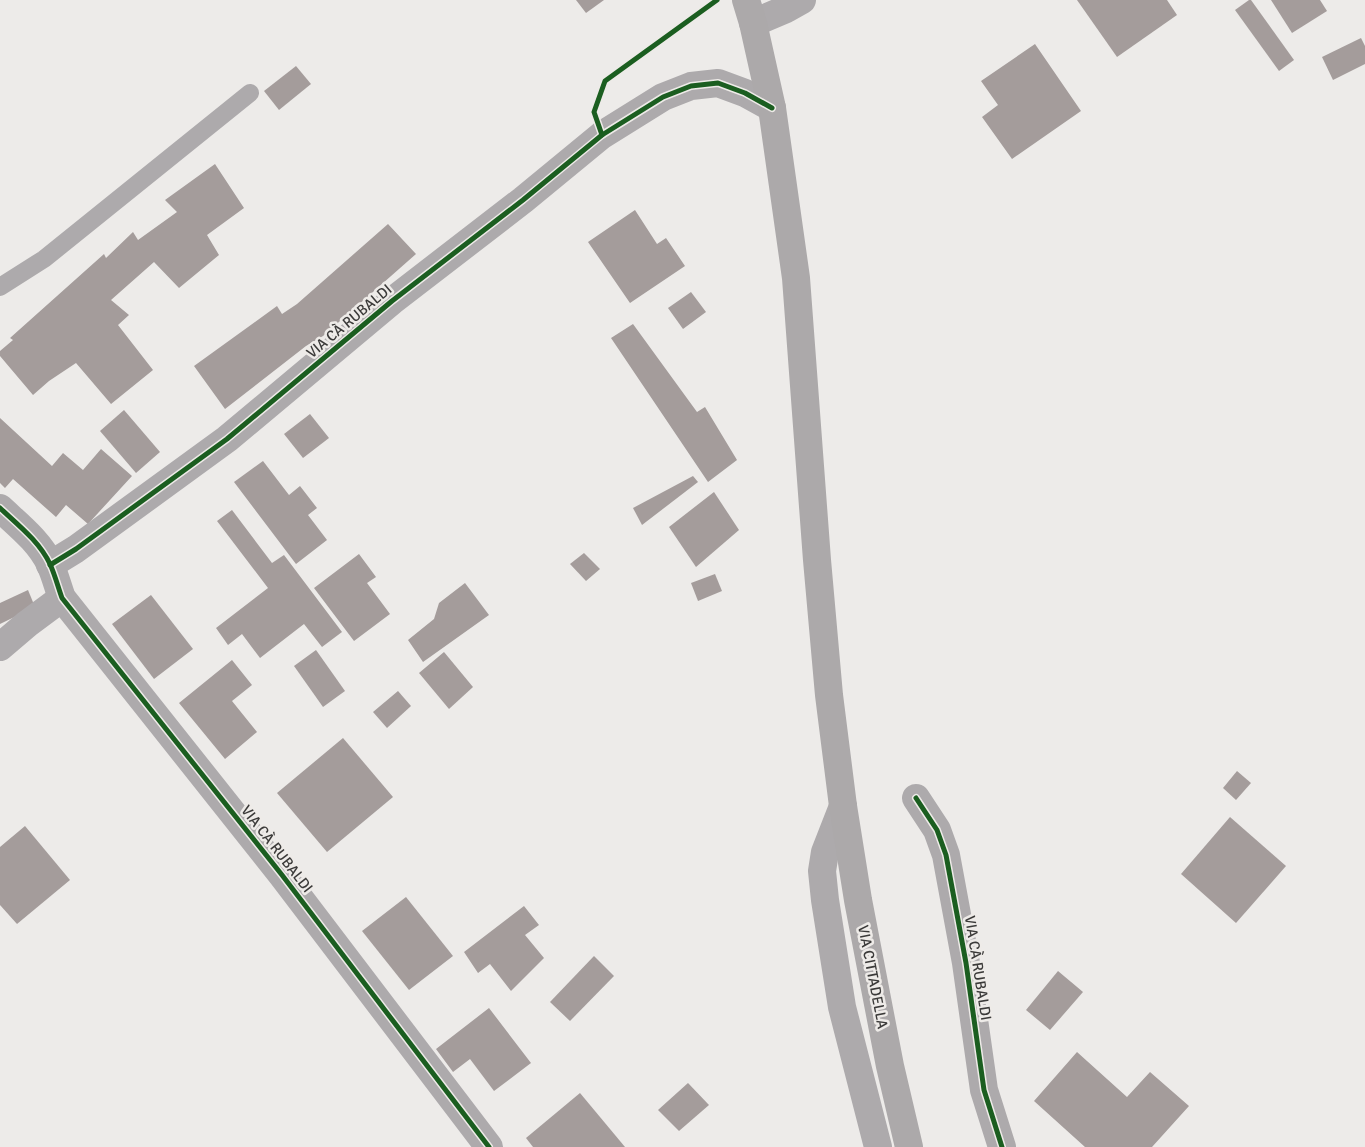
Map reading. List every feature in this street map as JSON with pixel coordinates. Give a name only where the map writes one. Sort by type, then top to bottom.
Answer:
[{"type":"main road","name":"VIA CITTADELLA","points":[[750,11],[772,108],[796,278],[818,570],[843,806],[858,900],[890,1066],[909,1147]]},
{"type":"street","points":[[750,11],[786,9],[802,0]]},
{"type":"street","name":"VIA CÀ RUBALDI","points":[[50,565],[76,549],[227,439],[392,302],[523,200],[602,135],[663,97],[691,86],[718,84],[745,93],[772,108]]},
{"type":"street","name":"VIA CÀ RUBALDI","points":[[0,508],[32,538],[43,552],[50,565],[62,598],[282,875],[489,1147]]},
{"type":"street","points":[[0,647],[62,598]]},
{"type":"street","name":"VIA CÀ RUBALDI","points":[[916,798],[937,830],[946,855],[966,962],[984,1090],[1002,1147]]},
{"type":"street","points":[[843,806],[825,852],[822,871],[842,1007],[878,1147]]},
{"type":"lane","points":[[0,287],[44,258],[250,93]]},
{"type":"building","points":[[576,0],[604,0],[586,13]]},
{"type":"building","points":[[1077,0],[1167,0],[1177,15],[1117,57]]},
{"type":"building","points":[[1251,0],[1294,60],[1279,71],[1235,10]]},
{"type":"building","points":[[1271,0],[1320,0],[1327,11],[1292,33]]},
{"type":"building","points":[[1361,38],[1365,46],[1365,64],[1333,80],[1322,57]]},
{"type":"building","points":[[1035,44],[1081,111],[1012,159],[982,117],[998,105],[981,81]]},
{"type":"building","points":[[296,66],[311,84],[279,110],[264,91]]},
{"type":"building","points":[[215,164],[244,208],[207,235],[219,255],[179,288],[154,262],[111,300],[129,315],[118,325],[153,370],[111,404],[76,363],[49,381],[33,395],[0,356],[0,351],[13,340],[10,338],[104,254],[106,258],[133,232],[138,240],[177,212],[165,200]]},
{"type":"building","points":[[635,210],[657,244],[666,238],[685,266],[630,303],[588,242]]},
{"type":"building","points":[[388,224],[416,254],[323,336],[306,346],[225,409],[194,366],[277,306],[282,314],[297,304]]},
{"type":"building","points":[[691,292],[706,312],[683,329],[668,308]]},
{"type":"building","points":[[633,324],[697,412],[705,407],[737,460],[708,482],[611,338]]},
{"type":"building","points":[[124,410],[160,452],[136,473],[100,431]]},
{"type":"building","points":[[310,414],[329,438],[303,458],[284,434]]},
{"type":"building","points":[[0,418],[52,466],[63,453],[83,470],[101,449],[132,476],[88,524],[66,505],[56,517],[13,479],[5,488],[0,483]]},
{"type":"building","points":[[263,461],[289,495],[300,486],[317,508],[308,515],[327,540],[296,564],[234,482]]},
{"type":"building","points":[[693,476],[698,482],[642,525],[633,508]]},
{"type":"building","points":[[714,492],[739,530],[696,567],[669,527]]},
{"type":"building","points":[[232,510],[272,563],[284,555],[342,632],[322,647],[304,624],[260,658],[242,634],[228,645],[216,628],[268,588],[217,521]]},
{"type":"building","points":[[584,553],[600,569],[586,581],[570,564]]},
{"type":"building","points":[[359,554],[376,577],[367,583],[390,614],[354,641],[314,588]]},
{"type":"building","points":[[715,574],[722,591],[698,601],[691,583]]},
{"type":"building","points":[[465,583],[489,615],[423,662],[408,640],[434,619],[439,603]]},
{"type":"building","points":[[28,590],[35,607],[0,624],[0,603]]},
{"type":"building","points":[[151,595],[193,649],[154,679],[112,624]]},
{"type":"building","points":[[316,650],[345,691],[323,707],[294,666]]},
{"type":"building","points":[[444,652],[473,687],[449,709],[419,673]]},
{"type":"building","points":[[232,660],[252,685],[232,701],[257,732],[225,759],[179,703]]},
{"type":"building","points":[[398,691],[411,706],[387,728],[373,712]]},
{"type":"building","points":[[343,738],[393,797],[327,852],[277,793]]},
{"type":"building","points":[[1237,771],[1251,783],[1236,800],[1223,788]]},
{"type":"building","points":[[1230,817],[1286,866],[1236,923],[1181,874]]},
{"type":"building","points":[[25,826],[70,880],[17,924],[0,905],[0,847]]},
{"type":"building","points":[[406,897],[453,956],[409,990],[362,931]]},
{"type":"building","points":[[524,906],[539,925],[525,935],[544,958],[511,991],[490,964],[478,973],[464,952]]},
{"type":"building","points":[[594,956],[614,976],[570,1021],[550,1002]]},
{"type":"building","points":[[1058,971],[1083,992],[1050,1030],[1026,1010]]},
{"type":"building","points":[[489,1008],[531,1063],[494,1091],[470,1059],[453,1072],[436,1049]]},
{"type":"building","points":[[1077,1052],[1127,1097],[1150,1072],[1189,1106],[1152,1147],[1085,1147],[1034,1101]]},
{"type":"building","points":[[688,1083],[709,1105],[679,1131],[658,1110]]},
{"type":"building","points":[[580,1093],[625,1147],[533,1147],[526,1138]]},
{"type":"cycle path","points":[[602,135],[594,112],[605,81],[717,0]]},
{"type":"cycle path","points":[[50,565],[76,549],[227,439],[392,301],[523,200],[602,135],[663,97],[691,86],[718,83],[745,93],[772,108]]},
{"type":"cycle path","points":[[0,508],[40,548],[50,564],[62,598],[282,875],[489,1147]]},
{"type":"cycle path","points":[[916,798],[937,830],[946,855],[966,963],[984,1090],[1002,1147]]}]
